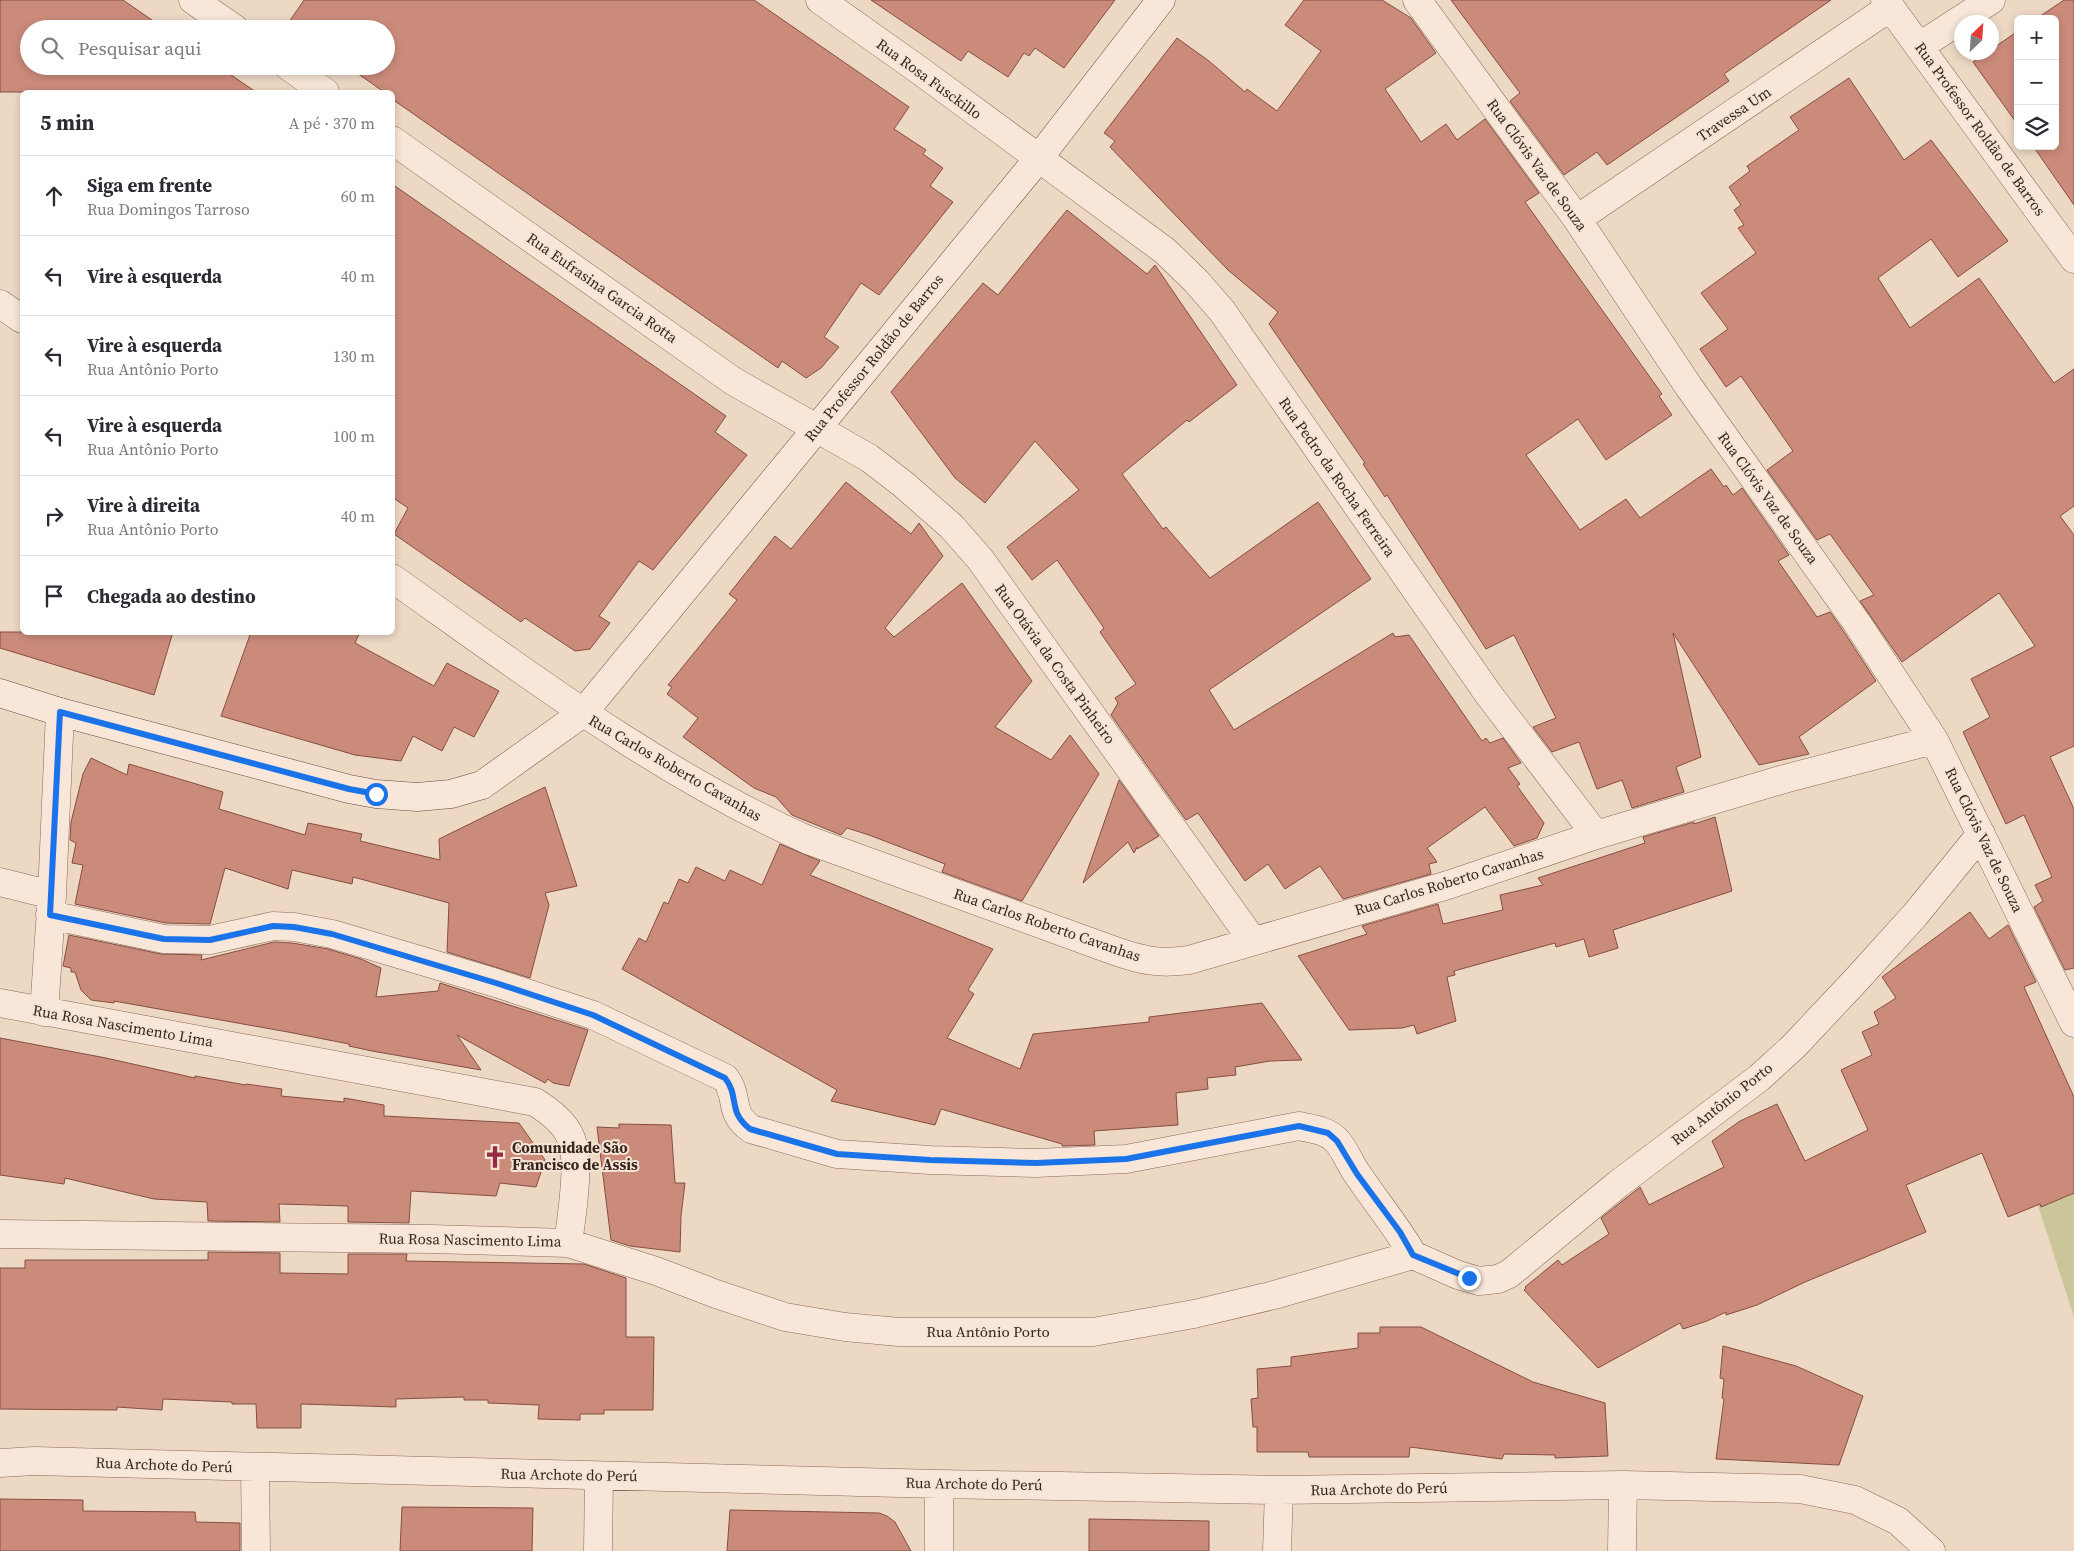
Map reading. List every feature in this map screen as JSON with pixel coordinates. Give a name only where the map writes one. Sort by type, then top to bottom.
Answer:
[{"type":"street","points":[[193,0],[222,20]]},
{"type":"street","name":"Rua Rosa Fusckillo","points":[[820,0],[1038,158]]},
{"type":"street","name":"Rua Professor Roldão de Barros","points":[[0,693],[60,712],[349,789],[376,794],[417,797],[452,794],[482,785],[584,713],[1038,158],[1161,0]]},
{"type":"street","name":"Rua Clóvis Vaz de Souza","points":[[1417,0],[1577,219],[1689,387],[1857,623],[1934,740],[2074,1023]]},
{"type":"street","points":[[1920,46],[1991,0]]},
{"type":"street","name":"Rua Professor Roldão de Barros","points":[[1887,4],[1920,46],[2074,259]]},
{"type":"street","name":"Travessa Um","points":[[1577,219],[1887,4]]},
{"type":"street","points":[[301,75],[322,90]]},
{"type":"street","name":"Rua Eufrasina Garcia Rotta","points":[[395,142],[733,381],[817,427]]},
{"type":"street","name":"Rua Pedro da Rocha Ferreira","points":[[1038,158],[1165,251],[1196,281],[1222,311],[1489,695],[1596,835]]},
{"type":"street","points":[[0,304],[20,318]]},
{"type":"street","name":"Rua Otávia da Costa Pinheiro","points":[[817,427],[869,458],[903,484],[951,526],[980,559],[1254,941]]},
{"type":"street","name":"Rua Carlos Roberto Cavanhas","points":[[395,580],[584,713],[735,805],[792,833],[1114,951],[1135,958],[1164,963],[1189,960],[1448,885],[1596,835],[1784,779],[1934,740]]},
{"type":"street","points":[[44,1012],[60,712]]},
{"type":"street","name":"Rua Antônio Porto","points":[[568,1243],[656,1271],[716,1294],[785,1317],[845,1328],[898,1332],[1093,1332],[1194,1314],[1274,1295],[1413,1255],[1458,1275],[1479,1281],[1498,1279],[1509,1274],[1618,1184],[1759,1078],[1787,1052],[1857,979],[1915,915],[1980,834]]},
{"type":"street","points":[[0,882],[51,905],[164,939],[210,940],[273,926],[294,927],[332,934],[373,945],[593,1015],[725,1078],[733,1091],[737,1115],[750,1129],[837,1154],[930,1160],[1036,1163],[1126,1159],[1299,1126],[1318,1130],[1328,1133],[1337,1141],[1357,1174],[1400,1232],[1413,1255]]},
{"type":"street","name":"Rua Rosa Nascimento Lima","points":[[0,1003],[535,1102],[551,1112],[566,1129],[577,1156],[574,1209],[568,1243],[430,1239],[0,1234]]},
{"type":"street","name":"Rua Archote do Perú","points":[[0,1463],[34,1461],[939,1484],[1279,1490],[1623,1485],[1800,1489],[1855,1500],[1898,1521],[1931,1551]]},
{"type":"street","points":[[255,1468],[256,1551]]},
{"type":"street","points":[[598,1551],[599,1476]]},
{"type":"street","points":[[938,1551],[939,1484]]},
{"type":"street","points":[[1622,1551],[1623,1485]]},
{"type":"street","points":[[1276,1551],[1279,1490]]},
{"type":"shaded area","points":[[2074,1180],[2074,1317],[2034,1193]]},
{"type":"building","points":[[0,0],[123,0],[152,20],[20,20],[20,75],[231,75],[253,90],[20,90],[20,92],[0,92]]},
{"type":"building","points":[[304,0],[754,0],[909,107],[894,129],[926,150],[923,154],[943,168],[930,186],[953,202],[879,295],[861,283],[824,337],[839,347],[821,368],[806,378],[782,361],[778,368],[395,101],[395,90],[381,90],[360,75],[395,75],[395,20],[290,20]]},
{"type":"building","points":[[871,0],[1115,0],[1064,68],[1035,48],[1029,56],[1024,53],[1008,77],[968,51],[961,61]]},
{"type":"building","points":[[1304,0],[1382,0],[1411,18],[1436,53],[1385,89],[1421,142],[1446,124],[1457,140],[1485,119],[1539,193],[1525,202],[1662,394],[1659,396],[1672,415],[1606,460],[1578,419],[1526,455],[1580,530],[1626,499],[1640,518],[1711,469],[1724,487],[1726,485],[1733,495],[1742,488],[1789,555],[1778,561],[1817,617],[1830,612],[1844,632],[1876,681],[1799,737],[1809,754],[1759,765],[1673,633],[1701,757],[1676,767],[1684,792],[1632,808],[1622,780],[1597,789],[1579,742],[1552,752],[1533,727],[1556,718],[1514,635],[1486,649],[1387,495],[1385,497],[1363,464],[1365,463],[1269,324],[1278,312],[1228,270],[1110,147],[1115,141],[1104,133],[1177,38],[1209,61],[1245,92],[1247,89],[1277,111],[1321,51],[1285,25]]},
{"type":"building","points":[[1451,0],[1831,0],[1724,74],[1729,81],[1607,165],[1597,152],[1564,175],[1510,101],[1520,93]]},
{"type":"building","points":[[2064,0],[2074,0],[2074,205],[2036,150],[2059,150],[2059,15],[2042,15]]},
{"type":"building","points":[[2014,34],[2014,119],[1973,62],[1976,60],[1999,60],[1999,44]]},
{"type":"building","points":[[1849,78],[1904,160],[1931,140],[2008,241],[1958,277],[1931,239],[1878,278],[1910,328],[1979,278],[2054,383],[2074,369],[2074,506],[2060,516],[2074,535],[2074,746],[2050,757],[2074,809],[2074,968],[2065,970],[2034,907],[2043,901],[2035,885],[2052,877],[2024,815],[2006,824],[1963,732],[1990,717],[1971,679],[2035,646],[1999,593],[1902,662],[1860,601],[1874,595],[1830,534],[1817,540],[1767,470],[1793,451],[1741,376],[1726,387],[1700,349],[1728,329],[1701,293],[1756,253],[1738,228],[1744,225],[1734,210],[1741,205],[1729,187],[1750,171],[1747,166],[1799,130],[1790,117]]},
{"type":"building","points":[[395,186],[726,416],[715,432],[747,455],[653,570],[639,561],[599,616],[610,623],[590,649],[575,651],[525,618],[521,622],[395,535],[408,508],[395,499]]},
{"type":"building","points":[[1067,210],[1147,274],[1155,265],[1237,385],[1189,422],[1187,420],[1122,474],[1163,529],[1166,527],[1210,578],[1318,502],[1371,579],[1209,690],[1234,730],[1393,633],[1395,637],[1409,635],[1482,741],[1486,738],[1490,743],[1503,738],[1521,763],[1508,768],[1520,784],[1517,786],[1544,823],[1537,838],[1514,846],[1485,807],[1427,848],[1437,862],[1429,864],[1431,874],[1343,899],[1320,866],[1285,889],[1268,864],[1245,881],[1198,813],[1186,820],[1111,715],[1118,703],[1115,698],[1136,684],[1100,632],[1104,628],[1057,560],[1032,580],[1007,547],[1079,490],[1035,441],[985,503],[955,478],[891,392],[983,283],[998,295]]},
{"type":"building","points":[[846,482],[911,534],[919,523],[943,556],[885,628],[894,637],[962,583],[1032,681],[995,727],[1051,760],[1070,735],[1099,774],[1022,901],[942,872],[945,864],[869,835],[847,828],[841,835],[792,815],[776,797],[754,788],[683,737],[698,718],[667,694],[672,687],[668,685],[737,600],[729,594],[775,536],[791,549]]},
{"type":"building","points":[[0,632],[20,632],[20,635],[172,635],[154,695],[0,648]]},
{"type":"building","points":[[250,635],[359,635],[355,643],[434,686],[447,663],[499,691],[474,737],[454,727],[442,751],[413,736],[401,761],[355,755],[221,716]]},
{"type":"building","points":[[91,758],[127,775],[129,764],[223,792],[219,809],[305,835],[308,823],[362,834],[360,841],[440,860],[439,839],[545,787],[577,886],[545,893],[549,905],[530,978],[447,952],[449,903],[353,877],[352,884],[292,870],[288,889],[225,868],[210,924],[166,923],[75,904],[83,865],[72,863],[76,843],[70,840],[71,822],[83,774]]},
{"type":"building","points":[[1119,780],[1159,836],[1137,849],[1137,847],[1134,853],[1128,842],[1083,883]]},
{"type":"building","points":[[1715,817],[1732,891],[1613,930],[1618,948],[1589,957],[1584,939],[1556,947],[1555,943],[1454,971],[1455,975],[1447,977],[1456,1021],[1417,1034],[1414,1025],[1402,1028],[1349,1030],[1298,956],[1367,934],[1362,926],[1438,904],[1443,924],[1503,910],[1500,895],[1543,885],[1538,878],[1645,843],[1643,837]]},
{"type":"building","points":[[780,844],[820,861],[810,875],[993,949],[968,990],[974,994],[947,1038],[1020,1069],[1033,1034],[1149,1022],[1149,1017],[1262,1003],[1302,1060],[1270,1061],[1235,1067],[1236,1075],[1207,1078],[1208,1089],[1176,1093],[1178,1125],[1094,1131],[1095,1145],[1062,1146],[1062,1144],[941,1109],[935,1125],[831,1101],[837,1090],[622,969],[639,938],[646,942],[664,902],[668,904],[679,879],[688,883],[696,867],[725,881],[730,870],[762,885]]},
{"type":"building","points":[[1970,912],[1989,939],[2008,925],[2036,982],[2024,987],[2074,1097],[2074,1193],[2041,1207],[2040,1204],[2008,1217],[1982,1153],[1906,1185],[1926,1232],[1805,1282],[1757,1305],[1726,1315],[1726,1312],[1683,1329],[1680,1323],[1598,1368],[1524,1290],[1525,1287],[1558,1260],[1562,1265],[1609,1234],[1601,1218],[1640,1187],[1649,1205],[1724,1167],[1712,1141],[1740,1121],[1777,1104],[1805,1161],[1868,1130],[1841,1070],[1872,1055],[1862,1032],[1879,1024],[1874,1012],[1896,998],[1882,977]]},
{"type":"building","points":[[69,935],[161,954],[202,955],[201,960],[274,942],[328,949],[361,959],[381,968],[376,997],[438,991],[440,983],[588,1030],[569,1086],[553,1083],[548,1079],[545,1083],[457,1035],[481,1070],[372,1051],[349,1046],[349,1044],[288,1032],[114,1001],[114,1003],[91,1000],[81,990],[75,972],[71,972],[71,968],[63,966]]},
{"type":"building","points":[[0,1038],[106,1058],[195,1078],[195,1076],[282,1089],[281,1096],[344,1102],[344,1098],[384,1105],[384,1116],[519,1123],[545,1160],[536,1187],[500,1183],[496,1196],[411,1191],[409,1223],[348,1222],[348,1206],[279,1204],[280,1222],[208,1221],[207,1202],[154,1199],[65,1178],[64,1184],[0,1175]]},
{"type":"building","points":[[619,1124],[671,1125],[675,1183],[685,1183],[681,1216],[680,1252],[630,1246],[611,1240],[597,1127],[619,1128]]},
{"type":"building","points":[[208,1252],[280,1253],[280,1273],[348,1274],[348,1254],[407,1254],[406,1261],[584,1264],[626,1278],[626,1337],[654,1337],[653,1410],[604,1410],[604,1414],[580,1414],[580,1420],[538,1419],[539,1405],[488,1403],[488,1400],[464,1400],[464,1397],[396,1399],[396,1407],[301,1404],[301,1428],[257,1428],[256,1404],[232,1404],[232,1402],[163,1399],[162,1410],[117,1407],[117,1410],[0,1409],[0,1268],[25,1268],[25,1260],[208,1260]]},
{"type":"building","points":[[1380,1327],[1421,1327],[1533,1382],[1605,1403],[1608,1456],[1555,1458],[1555,1455],[1504,1454],[1502,1459],[1410,1447],[1409,1457],[1309,1457],[1308,1452],[1257,1452],[1257,1427],[1253,1427],[1251,1399],[1258,1398],[1257,1369],[1291,1366],[1291,1357],[1358,1348],[1358,1333],[1380,1333]]},
{"type":"building","points":[[1723,1346],[1796,1366],[1863,1396],[1839,1465],[1716,1459],[1724,1399],[1722,1398],[1724,1379],[1720,1378]]},
{"type":"building","points":[[0,1499],[83,1500],[83,1511],[195,1512],[196,1522],[240,1523],[240,1551],[0,1551]]},
{"type":"building","points":[[402,1507],[533,1508],[532,1551],[400,1551]]},
{"type":"building","points":[[730,1510],[879,1513],[895,1522],[911,1551],[727,1551]]},
{"type":"building","points":[[1089,1519],[1209,1521],[1209,1551],[1089,1551]]},
{"type":"place","name":"Comunidade São Francisco de Assis","points":[[495,1157]]},
{"type":"route","points":[[376,794],[349,789],[60,712],[50,915],[164,939],[210,940],[273,926],[294,927],[332,934],[373,945],[593,1015],[725,1078],[733,1091],[733,1101],[737,1115],[750,1129],[837,1154],[930,1160],[1036,1163],[1126,1159],[1299,1126],[1318,1130],[1328,1133],[1337,1141],[1357,1174],[1400,1232],[1413,1255],[1469,1278]]}]
